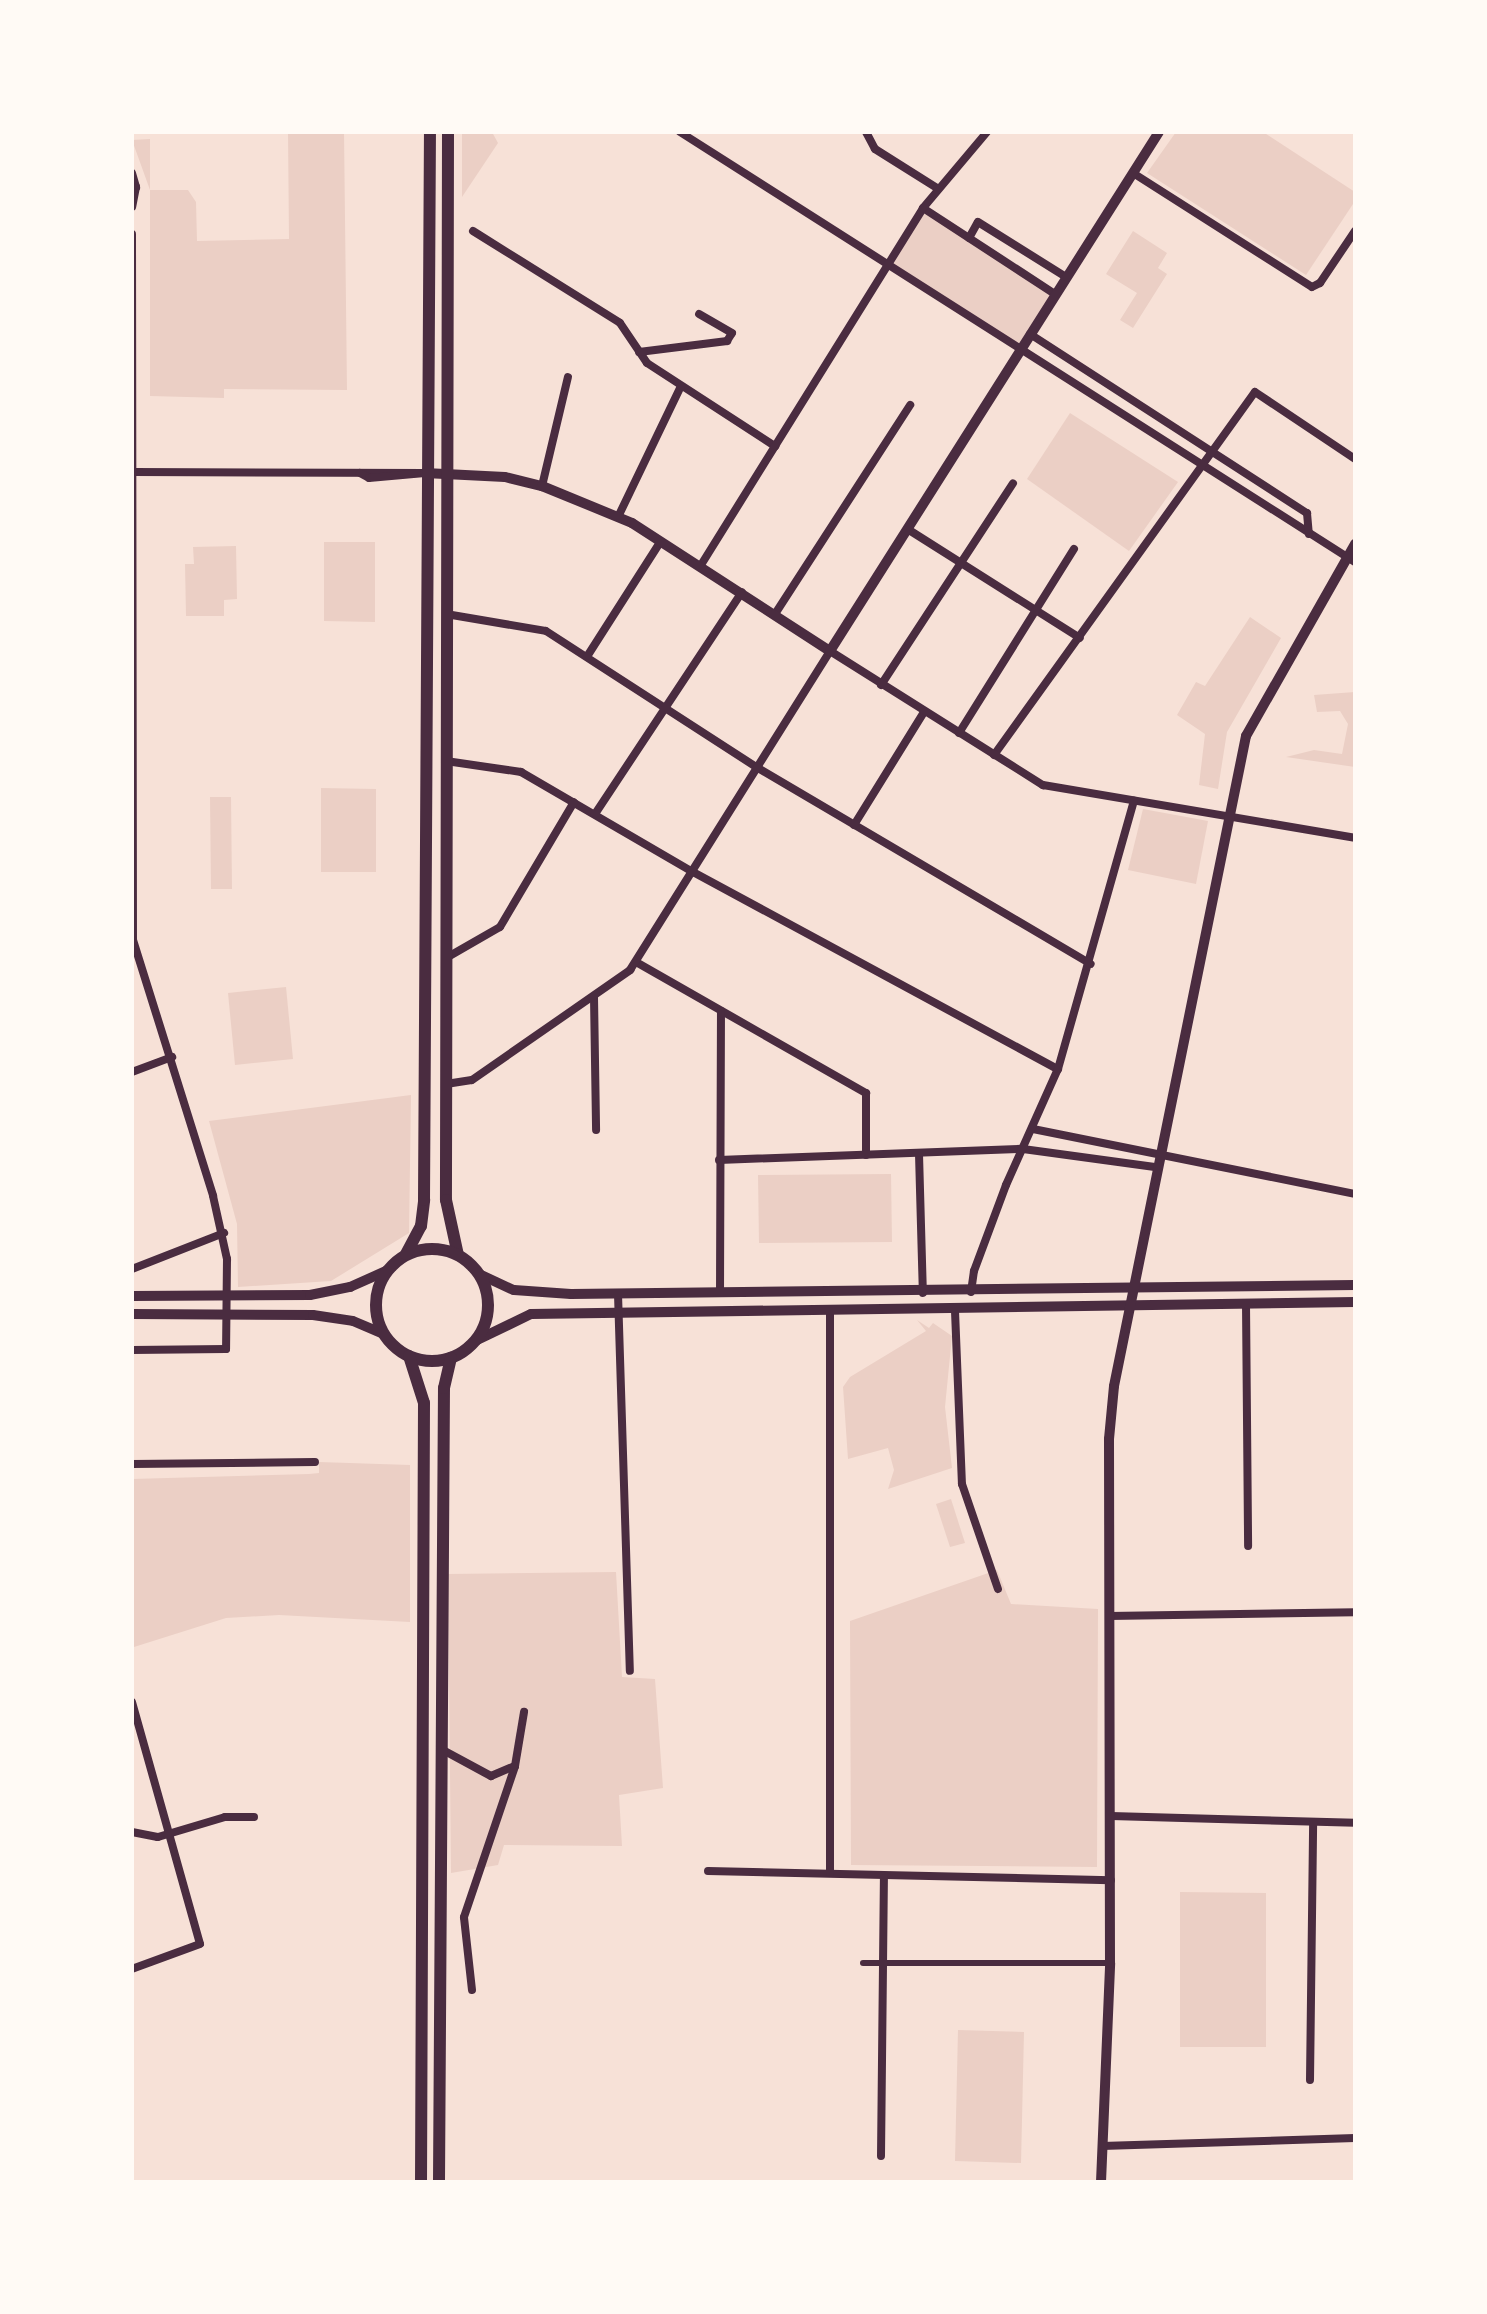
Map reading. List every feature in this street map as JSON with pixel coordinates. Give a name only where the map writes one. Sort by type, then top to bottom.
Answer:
[{"type":"main road","points":[[421,2182],[424,1403],[409,1356],[383,1334],[375,1304],[386,1271],[406,1254],[421,1226],[424,1200],[425,473],[430,132]]},
{"type":"main road","points":[[448,132],[446,1219],[458,1255]]},
{"type":"main road","points":[[406,1254],[433,1248],[458,1255],[479,1274],[488,1315],[475,1341],[451,1358],[409,1356]]},
{"type":"main road","points":[[439,2182],[444,1388],[451,1358]]},
{"type":"street","points":[[680,132],[1352,560]]},
{"type":"street","points":[[698,143],[703,132]]},
{"type":"street","points":[[866,132],[875,149],[937,188]]},
{"type":"street","points":[[701,565],[923,208],[987,132]]},
{"type":"street","points":[[446,1084],[472,1080],[594,997],[636,962],[1159,132]]},
{"type":"street","points":[[132,173],[136,187],[132,207]]},
{"type":"street","points":[[1133,173],[1312,287],[1320,283],[1355,231]]},
{"type":"street","points":[[923,208],[1055,294]]},
{"type":"street","points":[[969,238],[978,222],[1066,277]]},
{"type":"street","points":[[473,231],[620,323],[639,352],[681,386],[775,446]]},
{"type":"street","points":[[132,234],[133,940],[172,1057],[224,1233],[227,1296],[226,1349],[132,1350]]},
{"type":"street","points":[[639,352],[727,341],[732,333],[699,314]]},
{"type":"street","points":[[1030,334],[1307,513],[1309,534]]},
{"type":"street","points":[[542,486],[568,377]]},
{"type":"street","points":[[618,517],[681,386]]},
{"type":"street","points":[[994,755],[1215,454],[1255,392],[1355,459]]},
{"type":"street","points":[[775,614],[910,405]]},
{"type":"street","points":[[133,472],[447,473],[542,486],[618,517],[661,541],[881,685],[1043,785],[1355,838]]},
{"type":"street","points":[[881,685],[1013,483]]},
{"type":"street","points":[[909,530],[1080,638]]},
{"type":"street","points":[[588,655],[661,541]]},
{"type":"street","points":[[1101,2182],[1111,1880],[1109,1439],[1132,1286],[1228,818],[1255,714],[1352,560],[1355,544]]},
{"type":"street","points":[[959,733],[1074,549]]},
{"type":"street","points":[[595,814],[664,705],[742,592]]},
{"type":"street","points":[[446,614],[546,631],[588,655],[758,768],[1091,964]]},
{"type":"street","points":[[854,825],[924,712]]},
{"type":"street","points":[[446,761],[521,772],[693,872],[1058,1069]]},
{"type":"street","points":[[971,1292],[982,1247],[1058,1069],[1091,964],[1134,801]]},
{"type":"street","points":[[446,958],[500,927],[574,802]]},
{"type":"street","points":[[636,962],[866,1093],[866,1155]]},
{"type":"street","points":[[594,997],[596,1130]]},
{"type":"street","points":[[720,1293],[721,1011]]},
{"type":"street","points":[[132,1072],[172,1057]]},
{"type":"street","points":[[1033,1129],[1355,1194]]},
{"type":"street","points":[[719,1160],[1023,1149],[1155,1167]]},
{"type":"street","points":[[919,1154],[923,1293]]},
{"type":"street","points":[[132,1269],[224,1233]]},
{"type":"street","points":[[132,1296],[334,1291],[386,1271]]},
{"type":"street","points":[[479,1274],[514,1290],[618,1294],[923,1293],[1132,1286],[1355,1285]]},
{"type":"street","points":[[618,1294],[630,1671]]},
{"type":"street","points":[[475,1341],[531,1314],[955,1311],[1355,1302]]},
{"type":"street","points":[[1246,1304],[1248,1546]]},
{"type":"street","points":[[830,1311],[830,1873]]},
{"type":"street","points":[[955,1311],[962,1484],[998,1589]]},
{"type":"street","points":[[132,1314],[334,1317],[383,1334]]},
{"type":"street","points":[[132,1464],[315,1462]]},
{"type":"street","points":[[1109,1616],[1355,1612]]},
{"type":"street","points":[[132,1702],[200,1944],[132,1969]]},
{"type":"street","points":[[472,1990],[464,1917],[515,1766],[524,1712]]},
{"type":"street","points":[[440,1749],[491,1776],[515,1766]]},
{"type":"street","points":[[1111,1816],[1355,1823]]},
{"type":"street","points":[[132,1832],[149,1838],[225,1817],[254,1817]]},
{"type":"street","points":[[1310,2080],[1313,1822]]},
{"type":"street","points":[[708,1871],[830,1873],[884,1878],[1111,1880]]},
{"type":"street","points":[[881,2156],[884,1878]]},
{"type":"street","points":[[863,1963],[1110,1963]]},
{"type":"street","points":[[422,2090],[440,2093]]},
{"type":"street","points":[[1102,2146],[1355,2138]]},
{"type":"shaded area","points":[[288,132],[344,132],[347,390],[224,389],[224,398],[150,396],[150,190],[188,190],[196,202],[197,241],[289,239]]},
{"type":"shaded area","points":[[462,132],[492,132],[498,143],[462,197]]},
{"type":"shaded area","points":[[1176,132],[1263,132],[1355,192],[1355,201],[1306,275],[1147,173]]},
{"type":"shaded area","points":[[150,139],[150,190],[132,140]]},
{"type":"shaded area","points":[[923,208],[1055,294],[1020,350],[887,264]]},
{"type":"shaded area","points":[[1133,231],[1167,253],[1158,268],[1167,274],[1133,328],[1120,320],[1137,293],[1106,274]]},
{"type":"shaded area","points":[[1070,413],[1178,482],[1129,551],[1027,479]]},
{"type":"shaded area","points":[[324,542],[375,542],[375,622],[324,621]]},
{"type":"shaded area","points":[[236,546],[237,599],[224,600],[224,616],[186,616],[185,564],[194,564],[193,547]]},
{"type":"shaded area","points":[[1250,617],[1281,638],[1227,732],[1218,789],[1199,785],[1205,734],[1177,715],[1196,682],[1205,686]]},
{"type":"shaded area","points":[[1355,692],[1355,767],[1286,757],[1314,750],[1342,754],[1348,724],[1340,711],[1317,712],[1314,695]]},
{"type":"shaded area","points":[[321,788],[376,789],[376,872],[321,872]]},
{"type":"shaded area","points":[[210,797],[231,797],[232,889],[211,889]]},
{"type":"shaded area","points":[[1143,809],[1208,821],[1196,884],[1128,870]]},
{"type":"shaded area","points":[[286,987],[293,1059],[235,1065],[228,993]]},
{"type":"shaded area","points":[[411,1095],[409,1233],[331,1281],[238,1287],[237,1224],[209,1121]]},
{"type":"shaded area","points":[[891,1174],[892,1242],[759,1243],[758,1175]]},
{"type":"shaded area","points":[[917,1320],[929,1328],[933,1323],[952,1336],[945,1407],[952,1468],[888,1489],[894,1470],[888,1448],[848,1459],[843,1387],[850,1377],[926,1331]]},
{"type":"shaded area","points":[[319,1462],[410,1465],[410,1622],[279,1615],[226,1618],[134,1647],[132,1479],[309,1474],[319,1473]]},
{"type":"shaded area","points":[[951,1499],[965,1543],[950,1547],[936,1504]]},
{"type":"shaded area","points":[[997,1570],[1011,1604],[1098,1609],[1097,1867],[851,1865],[850,1621]]},
{"type":"shaded area","points":[[616,1572],[622,1677],[655,1679],[663,1788],[619,1795],[622,1846],[504,1845],[498,1865],[451,1873],[448,1574]]},
{"type":"shaded area","points":[[1180,1892],[1266,1893],[1266,2047],[1180,2047]]},
{"type":"shaded area","points":[[958,2030],[1024,2032],[1021,2163],[955,2161]]}]
